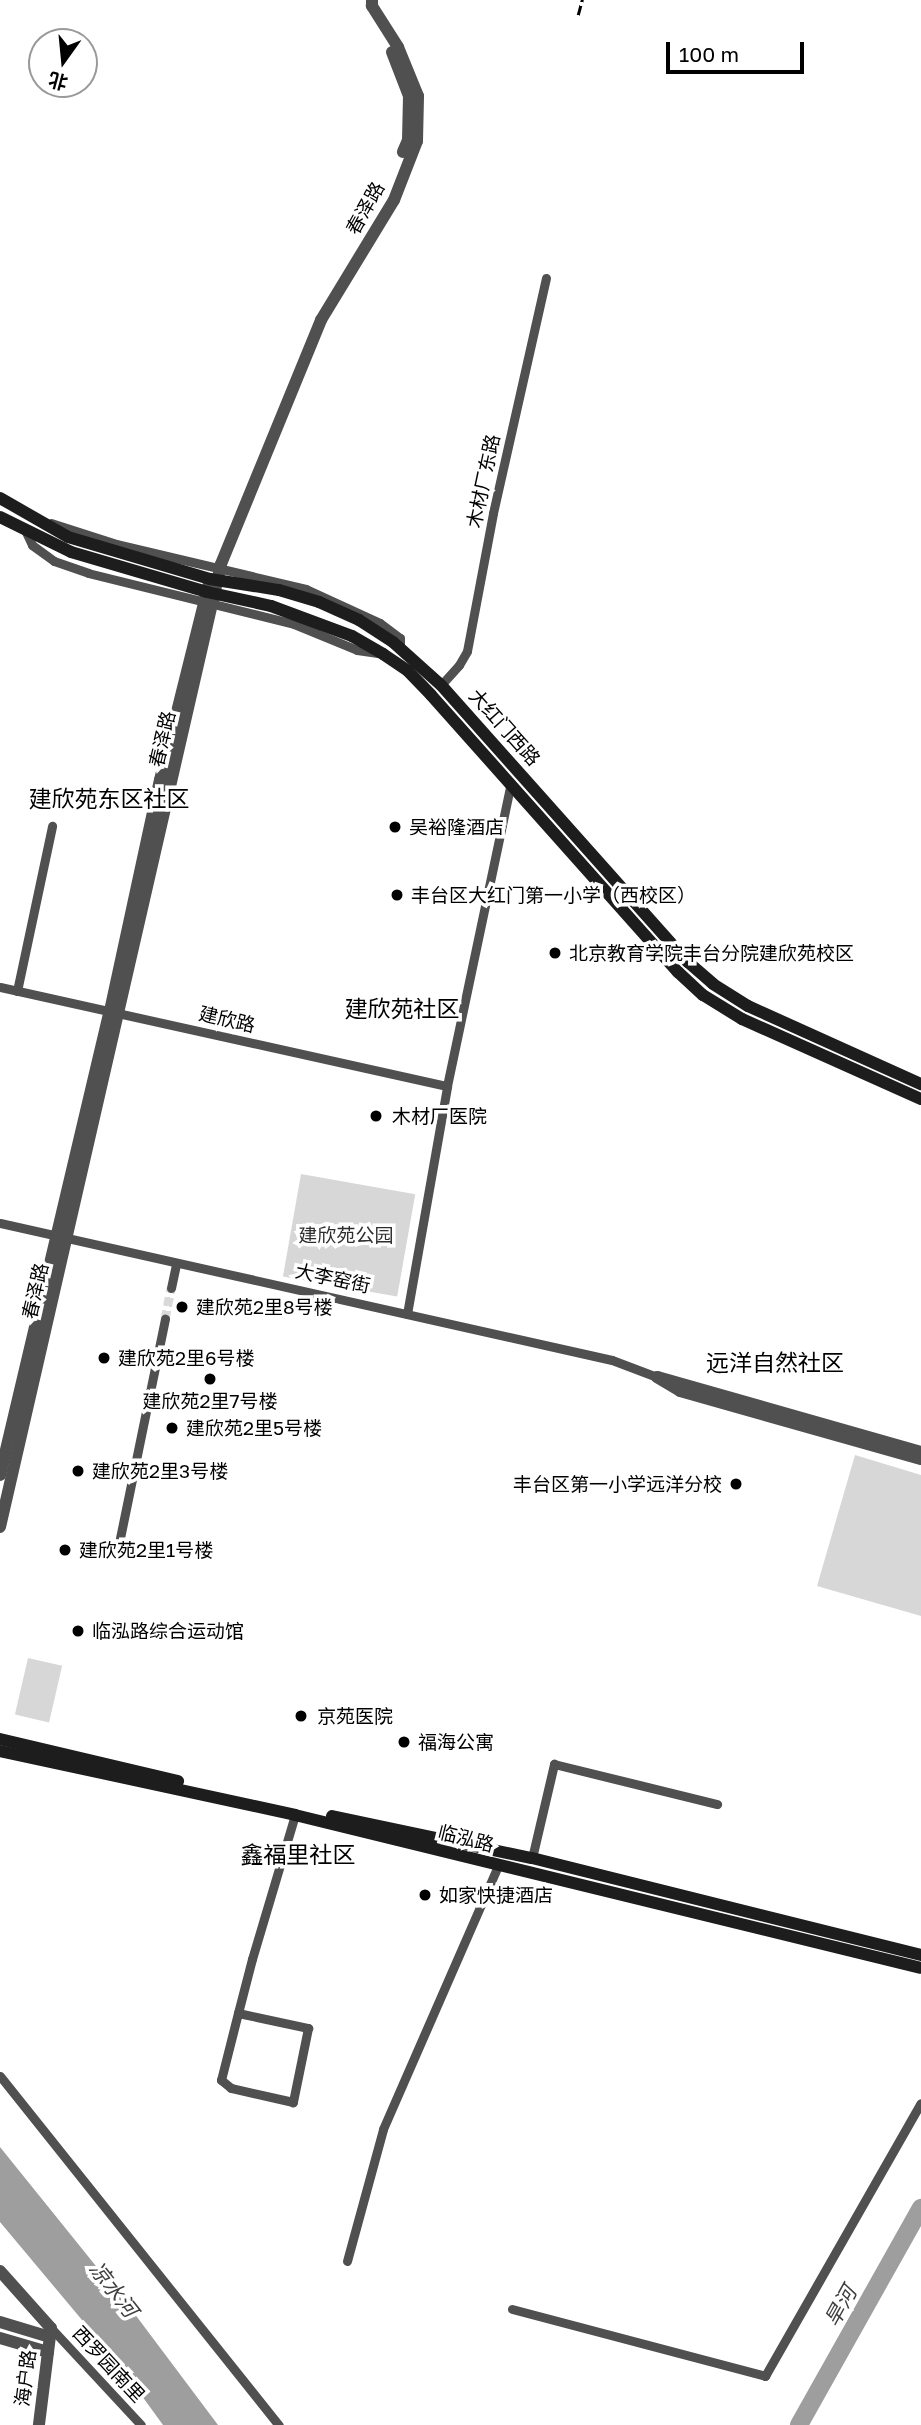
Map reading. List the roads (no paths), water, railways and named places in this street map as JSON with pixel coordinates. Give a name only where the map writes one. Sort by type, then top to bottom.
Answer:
[{"type":"main road","name":"大红门西路","points":[[0,498],[68,537],[313,620],[352,636],[383,654],[408,671],[678,972],[704,995],[742,1019],[921,1100]]},
{"type":"main road","name":"大红门西路","points":[[0,517],[71,552],[213,586],[305,594],[325,601],[359,620],[400,647],[441,685],[688,962],[713,984],[748,1006],[921,1084]]},
{"type":"main road","name":"临泓路","points":[[0,1740],[297,1809],[532,1858],[921,1955]]},
{"type":"main road","name":"临泓路","points":[[0,1751],[295,1815],[921,1968]]},
{"type":"street","name":"春泽路","points":[[0,1475],[62,1236],[115,1012],[160,780],[213,586],[264,436],[315,317],[386,197],[408,140],[409,96],[391,50],[365,9],[364,0]]},
{"type":"street","name":"春泽路","points":[[213,586],[321,320],[394,200],[417,141],[418,96],[398,47],[372,6],[372,0]]},
{"type":"street","name":"木材厂东路","points":[[441,685],[459,665],[467,651],[493,513],[546,278]]},
{"type":"street","points":[[407,1314],[447,1086],[510,783]]},
{"type":"street","points":[[17,991],[52,826]]},
{"type":"street","name":"建欣路","points":[[0,987],[447,1086]]},
{"type":"street","name":"大李窑街","points":[[0,1223],[612,1360],[657,1377],[921,1452]]},
{"type":"street","name":"春泽路","points":[[0,1527],[62,1236]]},
{"type":"street","points":[[171,1288],[176,1264]]},
{"type":"street","points":[[120,1538],[165,1319]]},
{"type":"street","name":"大李窑街","points":[[657,1377],[680,1391],[921,1459]]},
{"type":"street","points":[[532,1858],[554,1764],[717,1804]]},
{"type":"street","points":[[238,2013],[308,2028],[293,2102],[231,2088],[220,2081],[238,2013],[295,1815]]},
{"type":"street","points":[[347,2261],[383,2129],[498,1866]]},
{"type":"street","points":[[0,2076],[279,2425]]},
{"type":"street","points":[[512,2309],[765,2376],[921,2103]]},
{"type":"street","name":"海户路","points":[[0,2271],[50,2333],[39,2425]]},
{"type":"street","points":[[0,2322],[50,2333]]},
{"type":"street","name":"西罗园南里","points":[[50,2333],[141,2425]]},
{"type":"street","points":[[0,2338],[48,2352]]},
{"type":"water","name":"凉水河","points":[[0,2147],[137,2317],[218,2425],[163,2425],[118,2363],[0,2222]]},
{"type":"waterway","name":"旱河","points":[[799,2425],[921,2208]]},
{"type":"tunnel","points":[[165,1319],[171,1288]]},
{"type":"railway","points":[[578,15],[582,0]]},
{"type":"place","name":"吴裕隆酒店","points":[[395,827]]},
{"type":"place","name":"丰台区大红门第一小学（西校区）","points":[[397,895]]},
{"type":"place","name":"北京教育学院丰台分院建欣苑校区","points":[[555,953]]},
{"type":"place","name":"木材厂医院","points":[[376,1116]]},
{"type":"place","name":"建欣苑2里8号楼","points":[[182,1307]]},
{"type":"place","name":"建欣苑2里6号楼","points":[[104,1358]]},
{"type":"place","name":"建欣苑2里7号楼","points":[[210,1379]]},
{"type":"place","name":"建欣苑2里5号楼","points":[[172,1428]]},
{"type":"place","name":"建欣苑2里3号楼","points":[[78,1471]]},
{"type":"place","name":"丰台区第一小学远洋分校","points":[[736,1484]]},
{"type":"place","name":"建欣苑2里1号楼","points":[[65,1550]]},
{"type":"place","name":"临泓路综合运动馆","points":[[78,1631]]},
{"type":"place","name":"京苑医院","points":[[301,1716]]},
{"type":"place","name":"福海公寓","points":[[404,1742]]},
{"type":"place","name":"如家快捷酒店","points":[[425,1895]]},
{"type":"district","name":"建欣苑东区社区","points":[[109,798]]},
{"type":"district","name":"建欣苑社区","points":[[402,1008]]},
{"type":"district","name":"远洋自然社区","points":[[775,1362]]},
{"type":"district","name":"鑫福里社区","points":[[298,1854]]},
{"type":"park label","name":"建欣苑公园","points":[[346,1235]]}]
